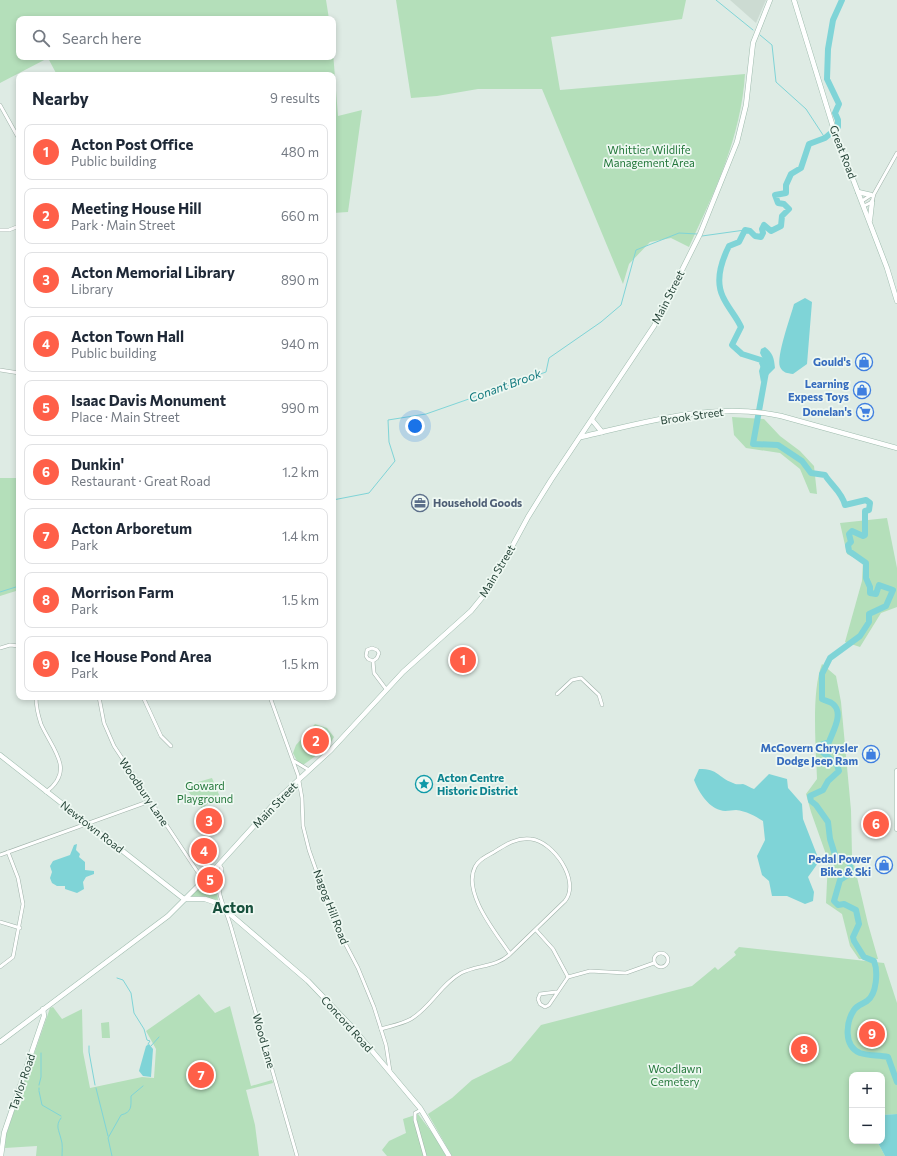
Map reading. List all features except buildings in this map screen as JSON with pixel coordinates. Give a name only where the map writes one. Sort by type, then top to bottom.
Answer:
[{"type":"main road","name":"Main Street","points":[[0,1042],[168,916],[298,781],[331,750],[386,689],[471,611],[489,589],[528,517],[551,480],[654,326],[700,234],[737,142],[745,112],[753,43],[770,0]]},
{"type":"main road","name":"Great Road","points":[[794,0],[835,133],[870,222],[897,301]]},
{"type":"main road","points":[[858,192],[872,195]]},
{"type":"main road","points":[[870,222],[872,202]]},
{"type":"main road","name":"Brook Street","points":[[581,437],[709,411],[754,411],[897,448]]},
{"type":"main road","points":[[592,420],[602,432]]},
{"type":"main road","name":"Newtown Road","points":[[0,756],[184,899]]},
{"type":"main road","points":[[897,771],[897,829]]},
{"type":"main road","name":"Concord Road","points":[[184,899],[211,900],[224,908],[308,981],[352,1027],[390,1071],[421,1110],[449,1156]]},
{"type":"main road","name":"Taylor Road","points":[[1,1156],[4,1134],[44,1016],[43,1009]]},
{"type":"street","points":[[0,104],[16,133]]},
{"type":"street","points":[[863,204],[872,195],[897,153]]},
{"type":"street","points":[[863,204],[872,202],[872,195]]},
{"type":"street","points":[[0,230],[9,230],[16,227]]},
{"type":"street","points":[[0,370],[16,373]]},
{"type":"street","points":[[0,648],[10,645],[16,646]]},
{"type":"street","points":[[372,648],[377,650],[379,653],[377,658],[373,661],[368,659],[366,656],[367,650],[372,648]]},
{"type":"street","points":[[373,661],[374,673],[386,689]]},
{"type":"street","points":[[557,694],[572,680],[581,678],[599,695],[602,705]]},
{"type":"street","points":[[36,700],[39,719],[59,759],[61,767],[59,779],[54,786],[46,792]]},
{"type":"street","name":"Woodbury Lane","points":[[100,700],[104,723],[114,746],[203,880]]},
{"type":"street","points":[[144,700],[161,736],[171,746]]},
{"type":"street","name":"Nagog Hill Road","points":[[271,700],[294,761],[302,798],[302,826],[309,850],[335,924],[358,968],[381,1029],[389,1059],[390,1071]]},
{"type":"street","points":[[294,761],[309,770]]},
{"type":"street","points":[[0,855],[150,801]]},
{"type":"street","points":[[381,1029],[410,1019],[422,1010],[447,983],[461,974],[496,963],[510,954],[536,930],[568,896],[571,886],[570,879],[549,846],[539,840],[518,839],[482,858],[475,866],[472,874],[474,892],[479,906],[510,954]]},
{"type":"street","points":[[0,967],[6,964],[13,957],[20,928],[23,904],[21,888],[8,852]]},
{"type":"street","name":"Concord Road","points":[[219,864],[222,869],[217,886],[224,908]]},
{"type":"street","name":"Wood Lane","points":[[224,908],[232,926],[297,1156]]},
{"type":"street","points":[[232,926],[240,921]]},
{"type":"street","points":[[0,922],[20,928]]},
{"type":"street","points":[[536,930],[553,949],[568,977]]},
{"type":"street","points":[[556,992],[541,994],[538,999],[540,1004],[545,1006],[549,1005],[556,992],[568,977],[590,971],[626,973],[654,963],[658,966],[666,965],[668,957],[663,953],[658,954],[654,958],[654,963]]},
{"type":"street","points":[[421,1110],[415,1113],[415,1120],[425,1156]]},
{"type":"shaded area","points":[[730,0],[766,0],[756,23]]},
{"type":"green space","points":[[0,0],[326,0],[329,16],[16,16],[16,60],[44,60],[21,72],[16,72],[16,75],[0,83]]},
{"type":"green space","name":"Whittier Wildlife Management Area","points":[[396,0],[686,0],[682,19],[551,37],[560,90],[745,74],[743,97],[732,142],[717,184],[689,247],[671,238],[650,242],[629,264],[623,284],[542,89],[478,89],[437,96],[411,98]]},
{"type":"green space","points":[[49,60],[334,60],[335,72],[55,72]]},
{"type":"green space","points":[[336,90],[338,116],[362,110],[348,212],[336,213]]},
{"type":"green space","points":[[732,417],[764,419],[780,436],[800,451],[814,466],[817,494],[810,493],[800,469],[780,453],[746,448],[734,435]]},
{"type":"green space","points":[[0,478],[16,478],[16,591],[0,596]]},
{"type":"green space","points":[[887,518],[897,568],[897,607],[881,613],[860,647],[845,642],[862,581],[863,562],[847,554],[840,523]]},
{"type":"green space","points":[[822,664],[836,676],[841,702],[851,810],[852,856],[878,959],[859,959],[850,946],[842,914],[826,903],[828,860],[806,794],[817,779],[815,705],[816,689]]},
{"type":"green space","points":[[315,724],[327,728],[334,737],[328,747],[303,765],[297,761],[293,753],[296,745]]},
{"type":"green space","name":"Goward Playground","points":[[212,778],[220,797],[210,802],[202,809],[184,786]]},
{"type":"green space","points":[[217,867],[220,869],[216,883],[218,900],[187,898]]},
{"type":"green space","name":"Woodlawn Cemetery","points":[[739,947],[884,963],[897,1003],[897,1114],[885,1115],[885,1072],[849,1072],[849,1144],[879,1144],[885,1156],[452,1156],[428,1114],[452,1098],[472,1080],[511,1061],[541,1025],[692,986],[715,967],[718,970],[736,955],[734,952]]},
{"type":"green space","points":[[199,994],[215,1013],[230,1006],[251,1086],[272,1080],[273,1083],[246,1090],[255,1125],[259,1156],[36,1156],[37,1146],[5,1148],[6,1135],[50,1008],[53,1007],[62,1019],[82,1009],[83,1052],[90,1088],[142,1077],[154,1078],[156,1049],[146,1031]]},
{"type":"green space","points":[[109,1022],[110,1038],[102,1038],[101,1023]]},
{"type":"green space","points":[[418,1114],[433,1134],[446,1156],[387,1156],[382,1150],[389,1141],[406,1133],[403,1119]]},
{"type":"water","points":[[805,298],[812,302],[807,364],[793,374],[787,373],[782,370],[779,362],[782,345],[794,304]]},
{"type":"water","points":[[765,347],[773,356],[775,368],[761,382],[759,371],[763,359],[760,353],[761,349]]},
{"type":"water","points":[[699,769],[710,770],[734,784],[743,784],[754,789],[769,774],[787,779],[788,788],[802,804],[803,819],[817,855],[818,863],[808,877],[814,892],[813,901],[805,904],[787,896],[772,896],[769,881],[762,875],[757,856],[765,840],[763,821],[743,811],[722,811],[711,806],[701,794],[694,780]]},
{"type":"water","points":[[77,844],[76,850],[80,854],[79,857],[85,862],[85,870],[94,871],[94,874],[86,877],[83,882],[84,889],[77,893],[65,889],[65,886],[57,886],[52,883],[50,878],[52,872],[50,866],[53,861],[70,855],[74,845]]},
{"type":"water","points":[[149,1044],[153,1049],[151,1077],[143,1076],[139,1071],[146,1046]]},
{"type":"water","points":[[897,1114],[897,1156],[885,1156],[879,1144],[885,1144],[885,1115]]},
{"type":"waterway","points":[[716,0],[753,30]]},
{"type":"waterway","points":[[842,0],[833,20],[828,49],[827,79],[839,104],[835,113],[838,120],[838,127],[825,138],[809,144],[801,168],[791,174],[786,185],[786,193],[775,195],[778,203],[784,204],[789,209],[782,216],[781,226],[771,231],[764,225],[761,237],[755,236],[750,231],[745,230],[739,242],[729,246],[721,265],[719,285],[725,301],[741,327],[732,345],[742,354],[761,360],[766,372],[753,444],[778,445],[802,461],[811,473],[825,475],[839,492],[845,505],[866,500],[870,503],[869,510],[865,511],[865,535],[863,536],[852,531],[849,534],[851,542],[848,545],[849,551],[866,563],[866,578],[870,587],[870,593],[876,594],[879,585],[893,590],[886,606],[869,614],[869,622],[860,636],[830,658],[822,674],[822,699],[833,704],[838,712],[838,717],[829,742],[820,745],[819,749],[837,765],[839,771],[828,781],[823,790],[810,796],[811,801],[816,805],[828,822],[830,839],[836,858],[849,859],[851,873],[840,880],[834,901],[838,905],[844,904],[856,910],[859,924],[853,937],[854,941],[864,957],[874,961],[876,970],[876,982],[873,993],[867,1001],[855,1008],[851,1015],[848,1027],[849,1039],[851,1045],[860,1053],[888,1057],[897,1082]]},
{"type":"waterway","points":[[760,35],[772,45],[776,82],[806,109],[825,138]]},
{"type":"waterway","name":"Conant Brook","points":[[702,236],[745,230]]},
{"type":"waterway","name":"Conant Brook","points":[[336,499],[369,493],[395,461],[389,442],[388,420],[426,414],[546,372],[549,358],[601,322],[621,305],[636,250],[679,233],[697,234]]},
{"type":"waterway","name":"Conant Brook","points":[[0,592],[16,587]]},
{"type":"waterway","points":[[117,978],[123,980],[131,993],[134,1013],[144,1029],[147,1040],[150,1041],[148,1044]]},
{"type":"waterway","points":[[151,1046],[159,1037]]},
{"type":"waterway","points":[[89,1046],[95,1085]]},
{"type":"waterway","points":[[39,1085],[41,1077],[41,1053]]},
{"type":"waterway","points":[[112,1156],[108,1138],[121,1115],[129,1111],[131,1106],[131,1096],[143,1086]]},
{"type":"waterway","points":[[96,1088],[108,1136]]},
{"type":"waterway","points":[[39,1091],[42,1105],[61,1116]]},
{"type":"waterway","points":[[61,1118],[58,1126],[62,1143],[62,1156]]},
{"type":"place","name":"Gould's","points":[[864,362]]},
{"type":"place","name":"Learning Expess Toys","points":[[862,390]]},
{"type":"place","name":"Donelan's","points":[[865,412]]},
{"type":"place","name":"Household Goods","points":[[420,503]]},
{"type":"place","name":"Acton Post Office","points":[[463,660]]},
{"type":"place","name":"Meeting House Hill","points":[[316,741]]},
{"type":"place","name":"McGovern Chrysler Dodge Jeep Ram","points":[[871,754]]},
{"type":"place","name":"Acton Centre Historic District","points":[[424,784]]},
{"type":"place","name":"Acton Memorial Library","points":[[209,821]]},
{"type":"place","name":"Dunkin'","points":[[876,824]]},
{"type":"place","name":"Acton Town Hall","points":[[204,851]]},
{"type":"place","name":"Pedal Power Bike & Ski","points":[[884,865]]},
{"type":"place","name":"Isaac Davis Monument","points":[[210,880]]},
{"type":"place","name":"Ice House Pond Area","points":[[872,1034]]},
{"type":"place","name":"Morrison Farm","points":[[804,1049]]},
{"type":"place","name":"Acton Arboretum","points":[[201,1075]]},
{"type":"district","name":"Acton","points":[[233,908]]}]
